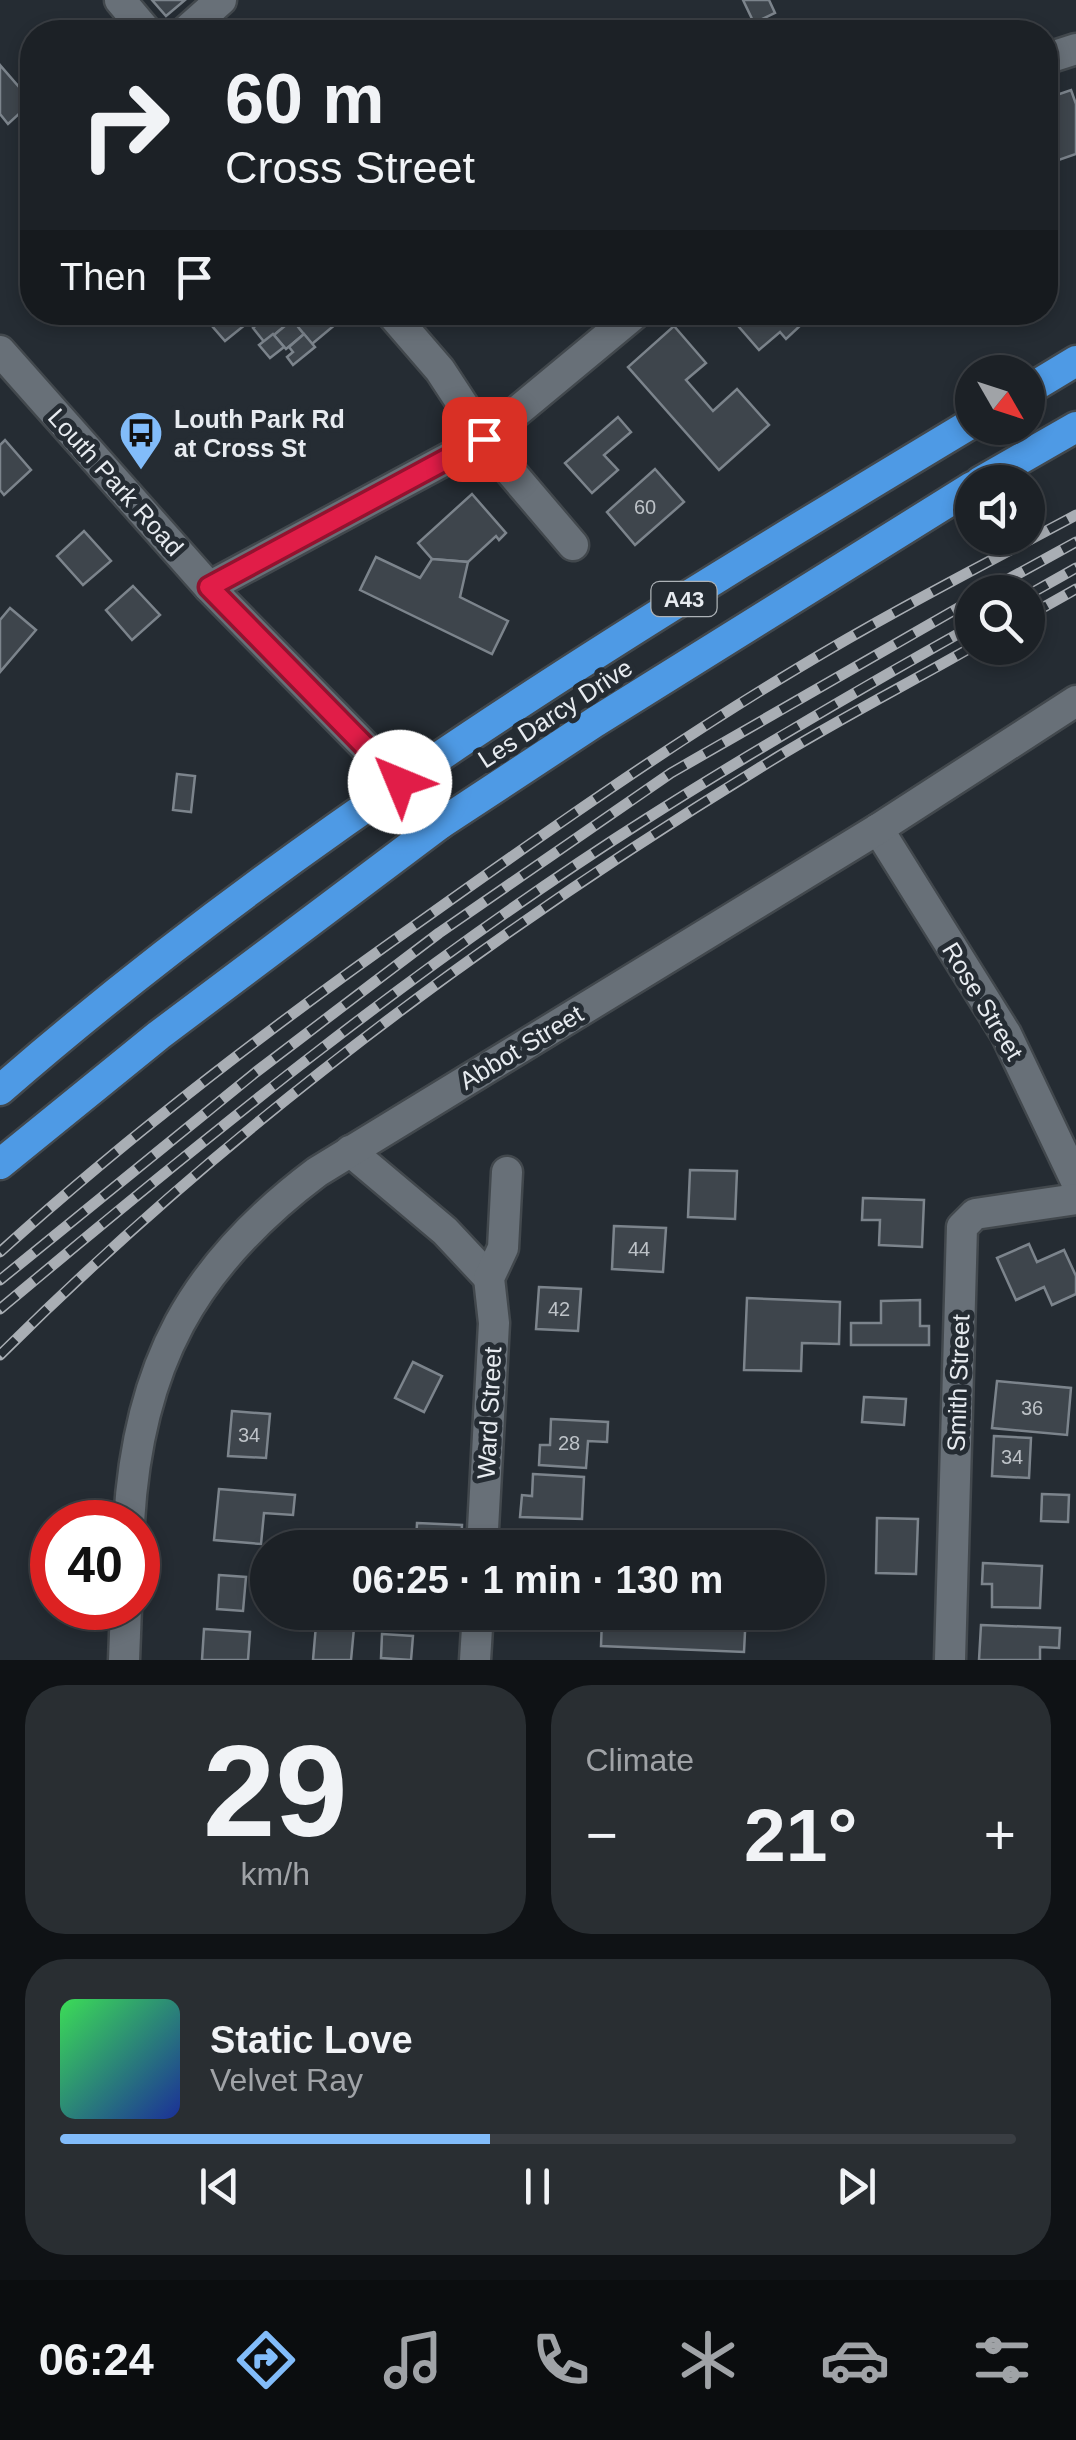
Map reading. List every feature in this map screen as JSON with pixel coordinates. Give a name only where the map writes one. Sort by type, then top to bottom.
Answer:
[{"type":"highway","points":[[1045,380],[1076,361]]},
{"type":"highway","points":[[1010,465],[1076,427]]},
{"type":"highway","name":"Les Darcy Drive","points":[[0,1090],[210,922],[400,782],[626,634],[955,433]]},
{"type":"highway","name":"Les Darcy Drive","points":[[0,1164],[218,990],[440,824],[595,722],[955,498]]},
{"type":"highway","points":[[400,782],[440,824]]},
{"type":"street","points":[[120,0],[137,20]]},
{"type":"street","points":[[198,20],[221,0]]},
{"type":"street","points":[[401,325],[440,370],[484,439],[574,545]]},
{"type":"street","points":[[209,587],[484,439],[621,325]]},
{"type":"street","name":"Louth Park Road","points":[[0,351],[209,587],[400,782]]},
{"type":"street","name":"Abbot Street","points":[[132,1500],[150,1391],[168,1346],[190,1302],[248,1228],[317,1172],[350,1151],[878,829],[1076,702]]},
{"type":"street","name":"Rose Street","points":[[878,829],[1006,1034],[1076,1181]]},
{"type":"street","points":[[350,1151],[445,1232],[490,1278]]},
{"type":"street","name":"Ward Street","points":[[483,1530],[494,1323],[490,1278],[503,1248],[507,1172]]},
{"type":"street","name":"Smith Street","points":[[950,1660],[962,1227],[975,1214],[1076,1198]]},
{"type":"street","points":[[124,1660],[125,1630]]},
{"type":"street","points":[[475,1660],[477,1630]]},
{"type":"building","points":[[152,0],[185,0],[166,16]]},
{"type":"building","points":[[743,0],[769,0],[775,13],[753,20]]},
{"type":"building","points":[[0,65],[20,88],[20,113],[8,124],[0,114]]},
{"type":"building","points":[[1071,90],[1076,104],[1076,154],[1058,160],[1058,94]]},
{"type":"building","points":[[211,325],[245,325],[225,341]]},
{"type":"building","points":[[257,325],[286,325],[265,343],[253,328]]},
{"type":"building","points":[[286,325],[297,325],[304,334],[286,349],[274,335]]},
{"type":"building","points":[[297,325],[335,325],[312,344]]},
{"type":"building","points":[[737,325],[801,325],[786,339],[780,332],[759,350]]},
{"type":"building","points":[[674,326],[706,363],[686,380],[713,411],[737,389],[769,425],[719,470],[628,367]]},
{"type":"building","points":[[273,334],[284,347],[270,358],[259,345]]},
{"type":"building","points":[[304,334],[315,347],[293,365],[287,357],[293,352],[289,347]]},
{"type":"building","points":[[618,417],[631,432],[604,455],[618,470],[592,493],[565,463]]},
{"type":"building","points":[[5,440],[31,470],[4,495],[0,490],[0,445]]},
{"type":"building","points":[[655,469],[684,502],[635,545],[607,512]]},
{"type":"building","points":[[472,494],[506,533],[499,540],[496,536],[468,562],[432,559],[418,543]]},
{"type":"building","points":[[84,531],[111,561],[83,585],[57,556]]},
{"type":"building","points":[[376,557],[420,578],[432,559],[468,562],[460,597],[508,621],[492,654],[360,590]]},
{"type":"building","points":[[133,586],[160,615],[132,640],[106,610]]},
{"type":"building","points":[[10,608],[36,630],[0,672],[0,620]]},
{"type":"building","points":[[177,774],[195,776],[191,812],[173,810]]},
{"type":"building","points":[[690,1170],[737,1171],[735,1219],[688,1217]]},
{"type":"building","points":[[863,1198],[924,1200],[922,1247],[879,1245],[880,1220],[862,1220]]},
{"type":"building","points":[[614,1226],[666,1228],[663,1272],[612,1269]]},
{"type":"building","points":[[1029,1244],[1037,1262],[1064,1250],[1076,1276],[1076,1294],[1052,1305],[1044,1287],[1016,1300],[997,1258]]},
{"type":"building","points":[[539,1287],[581,1289],[578,1331],[536,1329]]},
{"type":"building","points":[[747,1298],[840,1302],[839,1344],[802,1343],[801,1371],[744,1370]]},
{"type":"building","points":[[920,1300],[920,1326],[929,1326],[929,1345],[851,1345],[851,1323],[881,1323],[881,1301]]},
{"type":"building","points":[[413,1362],[442,1376],[424,1412],[395,1398]]},
{"type":"building","points":[[997,1381],[1071,1388],[1067,1435],[992,1428]]},
{"type":"building","points":[[864,1397],[906,1399],[904,1425],[862,1422]]},
{"type":"building","points":[[232,1411],[270,1414],[266,1458],[228,1456]]},
{"type":"building","points":[[551,1419],[608,1422],[607,1442],[588,1441],[586,1468],[539,1465],[540,1445],[550,1445]]},
{"type":"building","points":[[994,1436],[1031,1438],[1029,1478],[992,1476]]},
{"type":"building","points":[[533,1474],[584,1477],[582,1519],[520,1517],[522,1495],[532,1496]]},
{"type":"building","points":[[219,1489],[295,1495],[293,1515],[264,1513],[262,1530],[250,1530],[250,1543],[214,1540]]},
{"type":"building","points":[[1042,1494],[1069,1495],[1068,1522],[1041,1521]]},
{"type":"building","points":[[877,1518],[918,1519],[916,1574],[876,1573]]},
{"type":"building","points":[[417,1523],[462,1525],[462,1530],[417,1530]]},
{"type":"building","points":[[983,1563],[1042,1566],[1040,1608],[992,1607],[992,1584],[982,1584]]},
{"type":"building","points":[[219,1575],[246,1577],[243,1611],[217,1609]]},
{"type":"building","points":[[981,1625],[1060,1628],[1059,1648],[1040,1647],[1040,1660],[979,1660]]},
{"type":"building","points":[[204,1629],[250,1632],[248,1660],[202,1660]]},
{"type":"building","points":[[316,1630],[354,1630],[351,1660],[313,1660]]},
{"type":"building","points":[[602,1630],[745,1630],[744,1652],[601,1646]]},
{"type":"building","points":[[382,1634],[413,1636],[411,1660],[381,1658]]},
{"type":"railway","points":[[0,1252],[155,1120],[263,1036],[611,788],[832,648],[1076,515]]},
{"type":"railway","points":[[1016,575],[1076,542]]},
{"type":"railway","points":[[1045,585],[1076,568]]},
{"type":"railway","points":[[1045,606],[1076,589]]},
{"type":"railway","points":[[0,1280],[256,1072],[439,933],[671,773],[955,610]]},
{"type":"railway","points":[[0,1309],[235,1116],[478,932],[686,794],[955,636]]},
{"type":"railway","points":[[0,1355],[87,1271],[269,1113],[460,967],[659,831],[761,767],[955,657]]},
{"type":"place","name":"Louth Park Rd at Cross St","points":[[141,471]]},
{"type":"route","points":[[400,782],[209,587],[484,439]]}]
